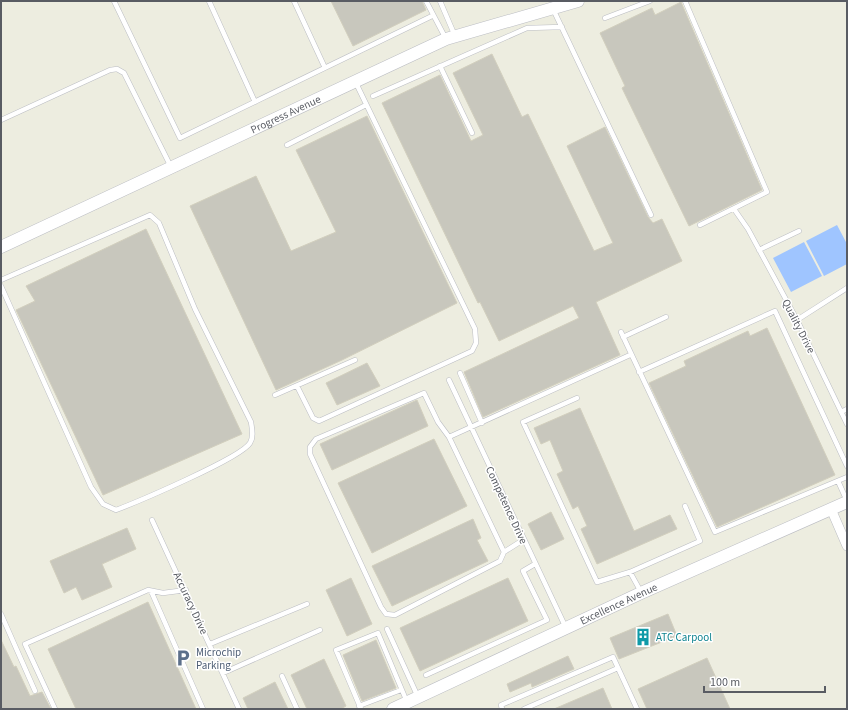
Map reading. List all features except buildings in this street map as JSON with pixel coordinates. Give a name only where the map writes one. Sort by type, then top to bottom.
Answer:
[{"type":"street","name":"Progress Avenue","points":[[1,247],[450,38],[578,1]]},
{"type":"street","name":"Excellence Avenue","points":[[393,709],[641,593],[847,502]]},
{"type":"street","points":[[831,509],[847,546]]},
{"type":"lane","points":[[114,1],[180,138],[432,16]]},
{"type":"lane","points":[[209,1],[256,102]]},
{"type":"lane","points":[[294,1],[325,68]]},
{"type":"lane","points":[[426,1],[432,16],[450,38]]},
{"type":"lane","points":[[440,1],[450,38]]},
{"type":"lane","points":[[606,18],[650,1]]},
{"type":"lane","points":[[685,1],[768,192],[700,225]]},
{"type":"lane","points":[[554,9],[651,215]]},
{"type":"lane","points":[[373,96],[527,28],[562,27]]},
{"type":"lane","points":[[440,66],[472,133]]},
{"type":"lane","points":[[1,120],[110,70],[117,69],[124,73],[171,167]]},
{"type":"lane","points":[[297,386],[313,418],[319,420],[472,351],[476,344],[475,330],[355,81]]},
{"type":"lane","points":[[288,145],[366,104]]},
{"type":"lane","name":"Quality Drive","points":[[734,209],[748,229],[797,320],[847,424]]},
{"type":"lane","points":[[1,280],[150,215],[159,223],[195,309],[251,422],[252,437],[250,444],[236,454],[151,497],[116,510],[102,504],[91,487],[1,286]]},
{"type":"lane","points":[[759,250],[799,232]]},
{"type":"lane","points":[[797,320],[847,288]]},
{"type":"lane","points":[[639,372],[775,311],[847,466]]},
{"type":"lane","points":[[666,317],[622,334],[630,355],[715,532],[847,477]]},
{"type":"lane","points":[[449,437],[630,355]]},
{"type":"lane","points":[[275,395],[355,360]]},
{"type":"lane","points":[[460,373],[482,423]]},
{"type":"lane","name":"Competence Drive","points":[[449,380],[566,629]]},
{"type":"lane","points":[[504,552],[449,437],[438,422],[424,392],[316,439],[310,447],[310,454],[381,607],[386,614],[395,615],[500,561],[504,552],[523,540]]},
{"type":"lane","points":[[577,398],[523,422],[597,582],[630,572],[700,540],[685,506]]},
{"type":"lane","points":[[841,412],[847,409]]},
{"type":"lane","points":[[838,481],[847,502]]},
{"type":"lane","name":"Accuracy Drive","points":[[152,520],[186,590],[239,709]]},
{"type":"lane","points":[[426,675],[547,620],[523,571],[535,564]]},
{"type":"lane","points":[[630,572],[641,593]]},
{"type":"lane","points":[[55,709],[25,644],[148,590],[163,592],[186,590]]},
{"type":"lane","points":[[152,591],[203,709]]},
{"type":"lane","points":[[210,644],[307,604]]},
{"type":"lane","points":[[1,614],[35,691]]},
{"type":"lane","points":[[387,629],[418,697]]},
{"type":"lane","points":[[223,673],[320,630]]},
{"type":"lane","points":[[401,690],[360,707],[336,650],[378,633],[407,702]]},
{"type":"lane","points":[[502,709],[501,705],[613,657],[637,709]]},
{"type":"lane","points":[[524,709],[618,668]]},
{"type":"lane","points":[[282,676],[297,709]]},
{"type":"water","points":[[837,225],[847,244],[847,264],[824,276],[806,241]]},
{"type":"water","points":[[804,242],[822,276],[791,292],[773,258]]},
{"type":"place","name":"ATC Carpool","points":[[643,637]]},
{"type":"place","name":"Microchip Parking","points":[[183,658]]}]
